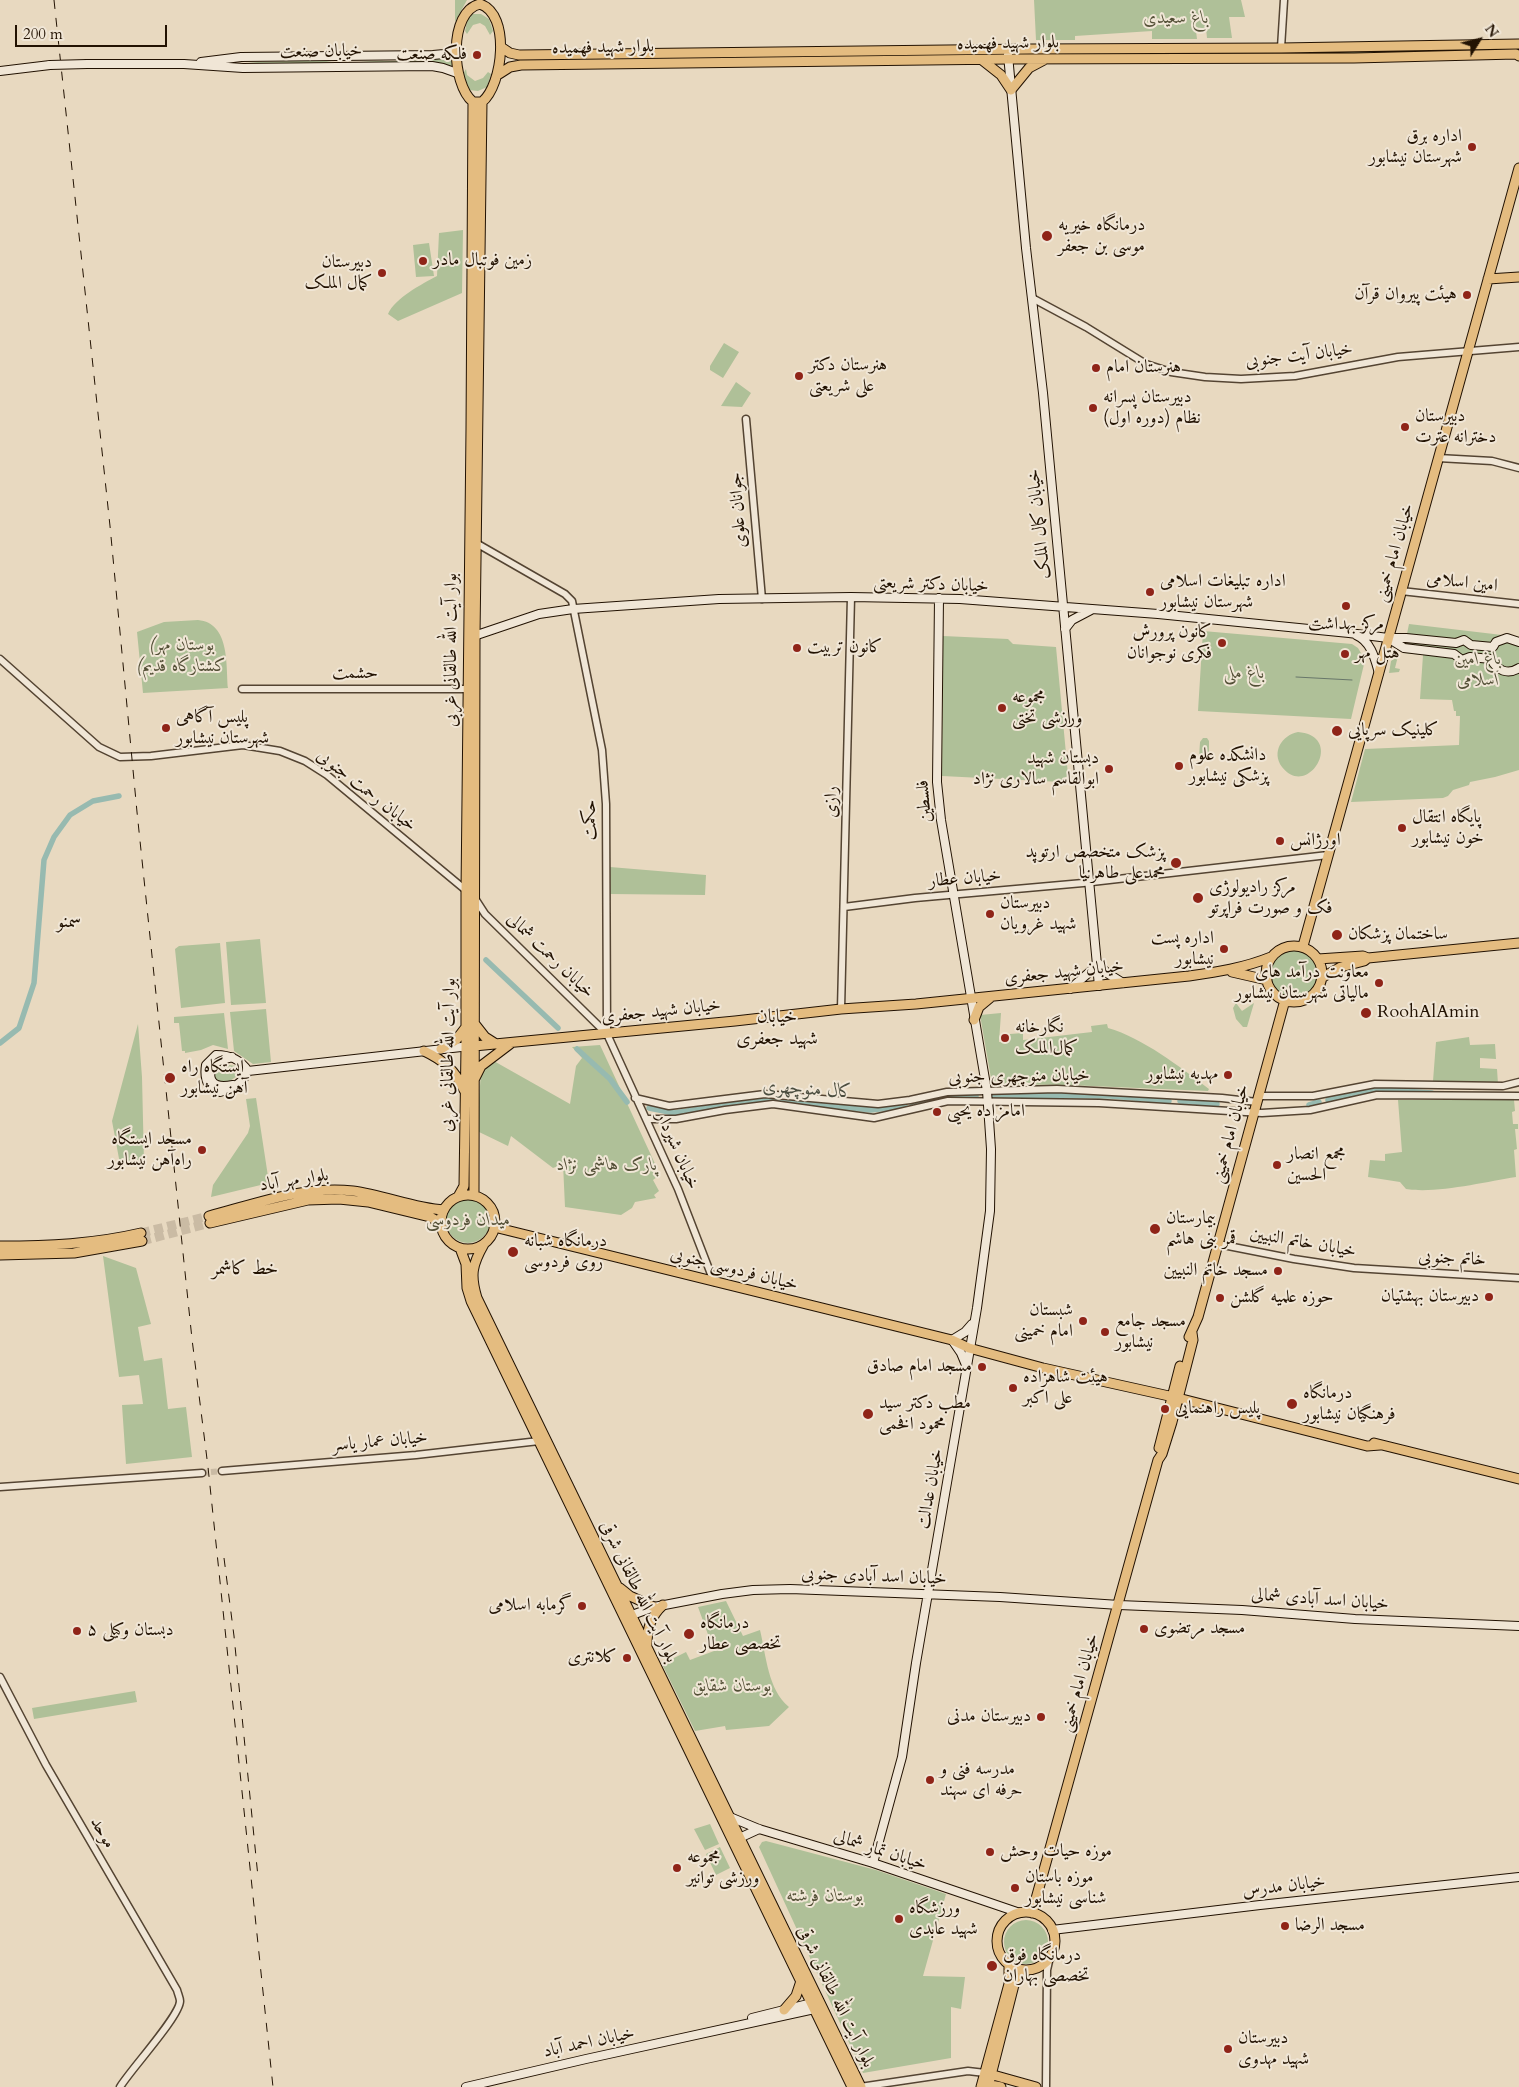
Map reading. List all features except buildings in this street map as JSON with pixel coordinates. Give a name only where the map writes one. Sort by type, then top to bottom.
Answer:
[{"type":"main road","points":[[480,3],[490,11],[495,21],[500,47],[498,74],[490,93],[477,102],[464,92],[457,73],[456,49],[460,27],[465,16],[480,3]]},
{"type":"main road","name":"بلوار شهید فهمیده","points":[[498,74],[510,67],[521,65],[982,60],[1032,49],[1281,48],[1519,44]]},
{"type":"main road","points":[[993,50],[998,46],[1024,46],[1032,49]]},
{"type":"main road","name":"بلوار شهید فهمیده","points":[[500,47],[510,53],[520,55],[993,50],[1046,59],[1519,56]]},
{"type":"main road","points":[[1185,59],[1186,48]]},
{"type":"main road","name":"خیابان صنعت","points":[[184,64],[241,57],[433,56],[456,49]]},
{"type":"main road","name":"خیابان کمال الملک","points":[[1008,54],[1064,608],[1099,986]]},
{"type":"main road","points":[[552,55],[552,65]]},
{"type":"main road","points":[[345,56],[345,67]]},
{"type":"main road","points":[[982,60],[1001,75],[1011,90],[1029,68],[1046,59]]},
{"type":"main road","name":"خیابان صنعت","points":[[0,71],[50,65],[184,64],[243,68],[432,66],[457,73]]},
{"type":"main road","name":"بوار آیت الله طالقانی غربی","points":[[470,1025],[466,891],[471,763],[477,102]]},
{"type":"main road","name":"خیابان امام خمینی","points":[[1302,946],[1519,168]]},
{"type":"main road","points":[[1488,279],[1519,277]]},
{"type":"main road","name":"بوار آیت الله طالقانی غربی","points":[[474,1195],[473,1082],[470,1025],[474,897],[468,689],[476,543],[475,357]]},
{"type":"main road","name":"خیابان دکتر شریعتی","points":[[472,637],[538,614],[573,609],[711,600],[851,597],[939,598],[1158,614],[1350,632],[1388,638]]},
{"type":"main road","name":"فلسطین","points":[[939,598],[937,782],[970,999]]},
{"type":"main road","points":[[1065,628],[1072,620],[1091,610]]},
{"type":"main road","points":[[1350,632],[1360,637],[1372,651],[1379,673]]},
{"type":"main road","points":[[1388,638],[1456,643],[1464,640],[1471,645],[1493,646],[1496,642],[1507,638],[1519,642]]},
{"type":"main road","points":[[1388,638],[1404,648],[1454,654],[1462,660],[1470,657],[1491,659],[1494,665],[1504,672],[1511,672],[1519,668]]},
{"type":"main road","points":[[1318,959],[1364,956],[1368,958],[1519,943]]},
{"type":"main road","points":[[1289,946],[1302,946],[1314,953],[1318,959],[1323,976],[1319,987],[1307,999],[1300,1002],[1285,1000],[1275,994],[1267,980],[1266,971],[1271,957],[1276,952],[1289,946]]},
{"type":"main road","name":"خیابان شهید جعفری","points":[[248,1071],[841,1008],[916,1004],[1099,986],[1227,971],[1252,965],[1271,957]]},
{"type":"main road","points":[[1323,976],[1341,967],[1364,961],[1368,958]]},
{"type":"main road","points":[[1070,988],[1093,969],[1097,962],[1123,983]]},
{"type":"main road","name":"خیابان شهید جعفری","points":[[1227,971],[1267,980]]},
{"type":"main road","points":[[974,1020],[979,1007],[991,997]]},
{"type":"main road","name":"خیابان عدالت","points":[[874,1863],[902,1757],[967,1367],[990,1211],[991,1149],[988,1101],[970,999]]},
{"type":"main road","name":"خیابان امام خمینی","points":[[1032,1913],[1158,1460],[1160,1441],[1175,1396],[1188,1338],[1192,1333],[1218,1244],[1285,1000]]},
{"type":"main road","points":[[441,1050],[456,1040],[470,1025],[496,1044]]},
{"type":"main road","points":[[473,1082],[481,1066],[512,1042]]},
{"type":"main road","name":"بوار آیت الله طالقانی غربی","points":[[458,1197],[464,1186],[466,1094],[470,1046]]},
{"type":"main road","points":[[424,1051],[450,1067],[460,1080],[466,1094]]},
{"type":"main road","points":[[216,1055],[232,1057],[243,1064],[248,1071],[246,1076],[236,1086],[220,1092],[208,1084],[205,1073],[206,1064],[216,1055]]},
{"type":"main road","name":"بلوار مهر آباد","points":[[441,1223],[430,1217],[376,1204],[339,1198],[308,1200],[210,1220],[288,1196],[340,1190],[444,1210]]},
{"type":"main road","points":[[474,1195],[486,1202],[490,1207],[494,1214],[494,1227],[492,1234],[484,1244],[472,1249],[460,1248],[451,1243],[446,1237],[441,1223],[444,1210],[458,1197],[474,1195]]},
{"type":"main road","name":"خیابان فردوسی جنوبی","points":[[494,1227],[952,1340],[969,1346],[1175,1396],[1367,1446],[1380,1445],[1519,1479]]},
{"type":"main road","points":[[0,1246],[49,1246],[141,1237],[74,1253],[0,1255]]},
{"type":"main road","name":"بلوار آیت الله طالقانی شرقی","points":[[484,1244],[473,1263],[474,1286],[478,1298],[617,1585],[628,1616],[648,1648],[730,1817],[736,1839],[801,1981],[861,2087]]},
{"type":"main road","name":"بلوار آیت الله طالقانی شرقی","points":[[460,1248],[466,1264],[467,1288],[471,1301],[539,1441],[628,1616],[816,2005],[852,2087]]},
{"type":"main road","points":[[967,1367],[961,1353],[952,1340],[965,1332],[974,1320]]},
{"type":"main road","points":[[617,1585],[630,1596],[659,1606],[650,1624],[648,1648]]},
{"type":"main road","name":"خیابان اسد آبادی جنوبی","points":[[628,1616],[659,1606],[722,1594],[764,1589],[928,1594],[1118,1605]]},
{"type":"main road","name":"خیابان اسد آبادی شمالی","points":[[1118,1605],[1242,1610],[1355,1619],[1519,1626]]},
{"type":"main road","name":"خیابان تمار شمالی","points":[[730,1817],[759,1830],[874,1863],[1020,1913]]},
{"type":"main road","points":[[736,1839],[759,1830]]},
{"type":"main road","name":"خیابان مدرس","points":[[1052,1930],[1519,1877]]},
{"type":"main road","points":[[1020,1913],[1032,1913],[1048,1923],[1052,1930],[1054,1949],[1044,1964],[1027,1970],[1018,1969],[1009,1965],[1002,1958],[998,1950],[998,1935],[1004,1923],[1011,1916],[1020,1913]]},
{"type":"main road","points":[[988,2074],[1009,1984],[1009,1965]]},
{"type":"main road","points":[[1003,2077],[998,2081],[1000,2087],[985,2085],[1014,1985],[1027,1970]]},
{"type":"main road","points":[[784,2010],[796,1996],[801,1981]]},
{"type":"main road","name":"خیابان احمد آباد","points":[[720,2029],[730,2024],[784,2010],[816,2005]]},
{"type":"main road","name":"خیابان احمد آباد","points":[[466,2087],[731,2028],[816,2005]]},
{"type":"main road","points":[[988,2074],[1036,2087]]},
{"type":"street","points":[[1281,48],[1284,0]]},
{"type":"street","name":"خیابان آیت جنوبی","points":[[1032,298],[1068,316],[1146,364],[1171,372],[1205,377],[1241,379],[1295,376],[1398,357],[1519,347]]},
{"type":"street","name":"جوانان علوی","points":[[746,419],[762,599]]},
{"type":"street","points":[[1438,458],[1492,461],[1519,468]]},
{"type":"street","points":[[476,543],[565,594],[572,601],[573,609]]},
{"type":"street","name":"امین اسلامی","points":[[1401,591],[1519,604]]},
{"type":"street","name":"رازی","points":[[841,1008],[851,597]]},
{"type":"street","name":"حکمت","points":[[573,609],[602,750],[606,804],[608,1034]]},
{"type":"street","name":"خیابان رحمت جنوبی","points":[[0,659],[99,747],[120,757],[151,756],[243,745],[280,751],[305,761],[323,772],[474,897]]},
{"type":"street","name":"حشمت","points":[[242,688],[468,689]]},
{"type":"street","name":"خیابان عطار","points":[[844,908],[1328,855]]},
{"type":"street","name":"خیابان رحمت شمالی","points":[[474,897],[485,914],[608,1034]]},
{"type":"street","points":[[473,923],[485,914]]},
{"type":"street","name":"خیابان شیردار","points":[[608,1034],[678,1189],[714,1282]]},
{"type":"street","name":"خیابان منوچهری جنوبی","points":[[636,1098],[669,1106],[766,1094],[878,1104],[948,1092],[1057,1089],[1257,1099],[1322,1094],[1376,1084],[1503,1086],[1519,1082]]},
{"type":"street","points":[[1453,1096],[1454,1086]]},
{"type":"street","points":[[1322,1094],[1325,1107]]},
{"type":"street","points":[[1172,1106],[1174,1095]]},
{"type":"street","name":"خیابان منوچهری جنوبی","points":[[646,1119],[676,1119],[773,1104],[874,1118],[948,1101],[1064,1102],[1172,1106],[1254,1112],[1310,1110],[1377,1095],[1519,1096]]},
{"type":"street","points":[[909,1110],[910,1100]]},
{"type":"street","name":"خیابان خاتم النبیین","points":[[1218,1244],[1294,1259],[1383,1270]]},
{"type":"street","name":"خاتم جنوبی","points":[[1383,1270],[1519,1278]]},
{"type":"street","name":"خیابان عمار یاسر","points":[[222,1471],[539,1441]]},
{"type":"street","points":[[0,1486],[202,1473]]},
{"type":"street","name":"موحد","points":[[0,1677],[46,1765],[177,1990],[180,2002],[173,2019],[150,2046],[120,2087]]},
{"type":"street","points":[[1046,2087],[1048,1970],[1050,1957]]},
{"type":"street","points":[[861,2087],[968,2071],[988,2074]]},
{"type":"green space","points":[[455,0],[467,0],[455,22]]},
{"type":"green space","name":"باغ سعیدی","points":[[1034,0],[1241,0],[1245,17],[1229,17],[1232,38],[1207,38],[1206,28],[1199,28],[1199,31],[1196,31],[1197,39],[1152,39],[1152,31],[1075,36],[1075,40],[1036,40]]},
{"type":"green space","points":[[473,14],[481,14],[489,19],[493,31],[490,35],[485,26],[480,23],[473,25],[467,34],[465,31],[467,22]]},
{"type":"green space","points":[[1511,48],[1511,51],[1195,55],[1203,53]]},
{"type":"green space","points":[[1039,53],[1177,53],[1160,55],[1018,55]]},
{"type":"green space","points":[[998,54],[876,58],[876,55]]},
{"type":"green space","points":[[451,55],[452,66],[435,63],[352,63],[417,61]]},
{"type":"green space","points":[[862,55],[862,58],[576,60],[578,58]]},
{"type":"green space","points":[[337,60],[321,63],[238,64],[258,62]]},
{"type":"green space","points":[[466,69],[467,75],[475,81],[483,78],[488,72],[491,74],[487,87],[478,91],[469,90],[463,74]]},
{"type":"green space","points":[[463,230],[462,293],[398,321],[388,314],[396,302],[437,276],[439,233]]},
{"type":"green space","name":"زمین فوتبال مادر","points":[[429,243],[434,276],[416,277],[413,245]]},
{"type":"green space","points":[[724,343],[739,352],[723,378],[710,370],[710,366]]},
{"type":"green space","points":[[736,382],[751,393],[742,407],[721,406]]},
{"type":"green space","name":"(بوستان مهر (کشتارگاه قدیم","points":[[198,620],[208,623],[216,629],[221,637],[226,657],[228,688],[143,693],[137,632],[164,622]]},
{"type":"green space","name":"باغ امین اسلامی","points":[[1409,624],[1519,637],[1519,770],[1470,782],[1469,785],[1453,790],[1448,796],[1443,798],[1351,802],[1365,749],[1459,745],[1460,716],[1456,716],[1452,700],[1420,699],[1423,655],[1403,653]]},
{"type":"green space","name":"باغ ملی","points":[[1203,631],[1352,644],[1358,648],[1365,660],[1351,719],[1198,711]]},
{"type":"green space","name":"مجموعه ورزشی تختی","points":[[943,636],[1008,639],[1013,644],[1056,647],[1068,775],[1062,782],[942,776]]},
{"type":"green space","points":[[1398,656],[1395,668],[1400,669],[1399,672],[1389,673],[1391,661]]},
{"type":"green space","points":[[1298,732],[1312,736],[1319,744],[1321,754],[1318,763],[1311,771],[1302,776],[1292,775],[1282,767],[1278,756],[1278,750],[1283,740]]},
{"type":"green space","points":[[1203,738],[1207,738],[1209,741],[1209,759],[1206,761],[1199,758],[1200,742]]},
{"type":"green space","points":[[610,867],[706,875],[705,895],[610,894]]},
{"type":"green space","points":[[260,939],[266,1003],[231,1005],[226,942]]},
{"type":"green space","points":[[220,943],[225,1003],[181,1008],[175,949],[179,946]]},
{"type":"green space","points":[[1289,950],[1299,950],[1311,957],[1318,969],[1318,979],[1311,991],[1299,998],[1289,998],[1281,994],[1274,987],[1270,979],[1270,969],[1274,961],[1281,954]]},
{"type":"green space","points":[[1236,1003],[1242,1011],[1254,1003],[1247,1027],[1243,1027],[1236,1019],[1233,1008]]},
{"type":"green space","points":[[266,1009],[271,1062],[253,1064],[234,1051],[230,1012]]},
{"type":"green space","points":[[224,1013],[228,1049],[213,1045],[201,1050],[185,1053],[185,1051],[182,1051],[179,1023],[174,1023],[174,1017]]},
{"type":"green space","points":[[1001,1013],[999,1042],[1010,1041],[1010,1034],[1023,1033],[1023,1040],[1092,1032],[1091,1026],[1107,1024],[1108,1028],[1134,1039],[1161,1054],[1209,1089],[1208,1091],[992,1084],[980,1015]]},
{"type":"green space","points":[[138,1024],[142,1077],[144,1163],[120,1164],[112,1121]]},
{"type":"green space","points":[[1469,1037],[1470,1045],[1495,1044],[1496,1059],[1480,1058],[1480,1068],[1497,1069],[1498,1084],[1433,1081],[1436,1042]]},
{"type":"green space","name":"پارک هاشمی نژاد","points":[[600,1045],[657,1168],[654,1170],[657,1177],[653,1180],[659,1191],[654,1195],[656,1198],[635,1202],[632,1208],[621,1215],[565,1207],[563,1164],[553,1168],[511,1136],[508,1146],[477,1131],[481,1071],[492,1060],[570,1104],[576,1066],[582,1058],[572,1047]]},
{"type":"green space","points":[[222,1064],[236,1066],[240,1074],[227,1083],[216,1080],[214,1069]]},
{"type":"green space","points":[[256,1098],[269,1183],[211,1197],[213,1185],[248,1133],[250,1126],[246,1099]]},
{"type":"green space","points":[[1398,1100],[1514,1100],[1513,1124],[1518,1124],[1518,1129],[1515,1129],[1517,1149],[1514,1150],[1516,1177],[1460,1187],[1418,1190],[1406,1189],[1400,1182],[1368,1177],[1370,1160],[1385,1161],[1385,1154],[1402,1152]]},
{"type":"green space","name":"میدان فردوسی","points":[[464,1199],[472,1199],[484,1205],[490,1221],[484,1237],[472,1243],[464,1243],[452,1237],[446,1225],[446,1217],[452,1205]]},
{"type":"green space","points":[[103,1256],[136,1268],[151,1324],[138,1327],[144,1361],[162,1358],[168,1409],[186,1407],[192,1457],[126,1464],[122,1405],[143,1404],[139,1375],[119,1377]]},
{"type":"green space","name":"بوستان شقایق","points":[[726,1601],[743,1636],[760,1630],[772,1682],[782,1700],[789,1707],[769,1726],[726,1730],[725,1726],[695,1731],[662,1664],[686,1652],[690,1660],[714,1651],[698,1607]]},
{"type":"green space","points":[[135,1691],[137,1702],[34,1719],[32,1708]]},
{"type":"green space","points":[[710,1824],[719,1844],[705,1850],[694,1829]]},
{"type":"green space","name":"بوستان فرشته","points":[[766,1841],[876,1870],[946,1894],[923,1976],[965,1977],[961,2009],[951,2007],[951,2058],[863,2073],[759,1847],[762,1842]]},
{"type":"green space","points":[[720,1847],[730,1868],[716,1875],[706,1854]]},
{"type":"green space","points":[[1030,1920],[1042,1926],[1047,1933],[1047,1951],[1042,1958],[1035,1963],[1022,1964],[1014,1961],[1007,1954],[1004,1938],[1007,1930],[1014,1923]]},
{"type":"waterway","points":[[1296,677],[1352,680]]},
{"type":"waterway","points":[[0,1043],[19,1028],[34,983],[44,860],[54,837],[70,815],[93,801],[119,796]]},
{"type":"waterway","points":[[486,960],[558,1028]]},
{"type":"waterway","points":[[577,1049],[610,1079],[627,1102]]},
{"type":"waterway","name":"کال منوچهری","points":[[1328,1100],[1375,1089],[1432,1093]]},
{"type":"waterway","name":"کال منوچهری","points":[[992,1095],[1110,1096],[1169,1101]]},
{"type":"waterway","name":"کال منوچهری","points":[[912,1104],[945,1096],[976,1096]]},
{"type":"waterway","name":"کال منوچهری","points":[[649,1108],[674,1113],[768,1099],[871,1110],[905,1106]]},
{"type":"waterway","name":"کال منوچهری","points":[[1180,1101],[1217,1104]]},
{"type":"waterway","name":"کال منوچهری","points":[[1309,1105],[1319,1102]]},
{"type":"tunnel","points":[[141,1233],[209,1216]]},
{"type":"tunnel","points":[[142,1241],[210,1223]]},
{"type":"tunnel","points":[[202,1473],[222,1471]]},
{"type":"railway","points":[[54,0],[110,526],[137,812],[192,1339],[208,1467],[273,2087]]},
{"type":"railway","points":[[224,1558],[234,1636],[258,1877]]},
{"type":"place","name":"فلکه صنعت","points":[[477,55]]},
{"type":"place","name":"اداره برق شهرستان نیشابور","points":[[1472,147]]},
{"type":"place","name":"درمانگاه خیریه موسی بن جعفر","points":[[1047,236]]},
{"type":"place","name":"زمین فوتبال مادر","points":[[423,261]]},
{"type":"place","name":"دبیرستان کمال الملک","points":[[382,273]]},
{"type":"place","name":"هیئت پیروان قرآن","points":[[1467,295]]},
{"type":"place","name":"هنرستان امام","points":[[1096,368]]},
{"type":"place","name":"هنرستان دکتر علی شریعتی","points":[[799,376]]},
{"type":"place","name":"دبیرستان پسرانه نظام (دوره اول)","points":[[1093,408]]},
{"type":"place","name":"دبیرستان دخترانه عترت","points":[[1405,427]]},
{"type":"place","name":"اداره تبلیغات اسلامی شهرستان نیشابور","points":[[1150,592]]},
{"type":"place","name":"مرکز بهداشت","points":[[1346,606]]},
{"type":"place","name":"کانون پرورش فکری نوجوانان","points":[[1222,643]]},
{"type":"place","name":"کانون تربیت","points":[[797,648]]},
{"type":"place","name":"هتل مهر","points":[[1345,654]]},
{"type":"place","name":"مجموعه ورزشی تختی","points":[[1002,708]]},
{"type":"place","name":"پلیس آگاهی شهرستان نیشابور","points":[[166,728]]},
{"type":"place","name":"کلینیک سرپایی","points":[[1337,731]]},
{"type":"place","name":"دانشکده علوم پزشکی نیشابور","points":[[1179,766]]},
{"type":"place","name":"دبستان شهید ابوالقاسم سالاری نژاد","points":[[1109,769]]},
{"type":"place","name":"پایگاه انتقال خون نیشابور","points":[[1402,828]]},
{"type":"place","name":"اورژانس","points":[[1280,841]]},
{"type":"place","name":"پزشک متخصص ارتوپد محمدعلی طاهرنیا","points":[[1176,863]]},
{"type":"place","name":"مرکز رادیولوژی فک و صورت فراپرتو","points":[[1198,898]]},
{"type":"place","name":"دبیرستان شهید غرویان","points":[[990,914]]},
{"type":"place","name":"ساختمان پزشکان","points":[[1337,935]]},
{"type":"place","name":"اداره پست نیشابور","points":[[1224,949]]},
{"type":"place","name":"معاونت درآمد های مالیاتی شهرستان نیشابور","points":[[1379,983]]},
{"type":"place","name":"RoohAlAmin","points":[[1366,1013]]},
{"type":"place","name":"نگارخانه کمال‌الملک","points":[[1005,1038]]},
{"type":"place","name":"مهدیه نیشابور","points":[[1228,1075]]},
{"type":"place","name":"ایستگاه راه‌ آهن نیشابور","points":[[170,1078]]},
{"type":"place","name":"امامزاده یحیی","points":[[937,1112]]},
{"type":"place","name":"مسحد ایستگاه راه‌آهن نیشابور","points":[[202,1150]]},
{"type":"place","name":"مجمع انصار الحسین","points":[[1277,1165]]},
{"type":"place","name":"بیمارستان قمر بنی هاشم","points":[[1155,1229]]},
{"type":"place","name":"درمانگاه شبانه روی فردوسی","points":[[513,1252]]},
{"type":"place","name":"مسجد خاتم النبیین","points":[[1278,1271]]},
{"type":"place","name":"دبیرستان بهشتیان","points":[[1489,1297]]},
{"type":"place","name":"حوزه علمیه گلشن","points":[[1220,1298]]},
{"type":"place","name":"شبستان امام خمینی","points":[[1083,1321]]},
{"type":"place","name":"مسجد جامع نیشابور","points":[[1105,1332]]},
{"type":"place","name":"مسجد امام صادق","points":[[982,1367]]},
{"type":"place","name":"هیئت شاهزاده علی اکبر","points":[[1013,1388]]},
{"type":"place","name":"درمانگاه فرهنگیان نیشابور","points":[[1292,1404]]},
{"type":"place","name":"پلیس راهنمایی","points":[[1165,1409]]},
{"type":"place","name":"مطب دکتر سید محمود افخمی","points":[[868,1414]]},
{"type":"place","name":"گرمابه اسلامی","points":[[582,1606]]},
{"type":"place","name":"مسجد مرتضوی","points":[[1144,1629]]},
{"type":"place","name":"دبستان وکیلی ۵","points":[[77,1631]]},
{"type":"place","name":"درمانگاه تخصصی عطار","points":[[689,1634]]},
{"type":"place","name":"کلانتری","points":[[627,1658]]},
{"type":"place","name":"دبیرستان مدنی","points":[[1041,1717]]},
{"type":"place","name":"مدرسه فنی و حرفه ای سهند","points":[[930,1780]]},
{"type":"place","name":"موزه حیات وحش","points":[[990,1852]]},
{"type":"place","name":"مجموعه ورزشی توانیر","points":[[677,1868]]},
{"type":"place","name":"موزه باستان شناسی نیشابور","points":[[1015,1888]]},
{"type":"place","name":"ورزشگاه شهید عابدی","points":[[899,1919]]},
{"type":"place","name":"مسجد الرضا","points":[[1285,1926]]},
{"type":"place","name":"درمانگاه فوق تخصصی بهاران","points":[[992,1966]]},
{"type":"place","name":"دبیرستان شهید مهدوی","points":[[1228,2049]]},
{"type":"district","name":"سمنو","points":[[69,923]]},
{"type":"district","name":"خیابان شهید جعفری","points":[[777,1029]]},
{"type":"district","name":"خط کاشمر","points":[[245,1270]]}]
